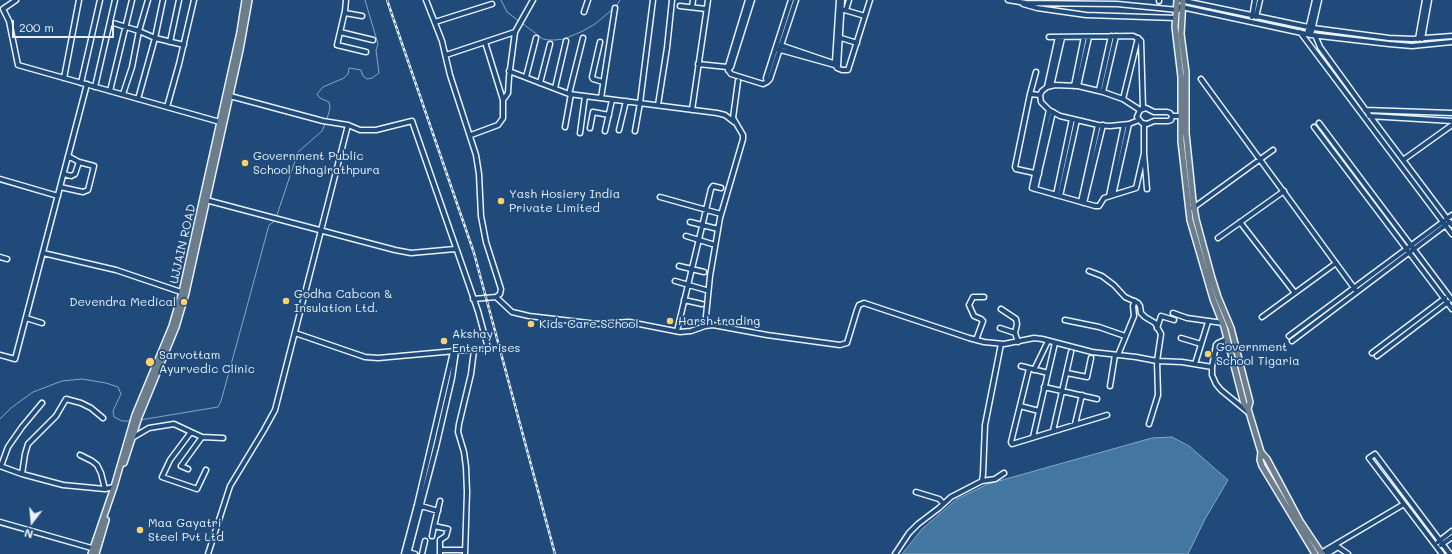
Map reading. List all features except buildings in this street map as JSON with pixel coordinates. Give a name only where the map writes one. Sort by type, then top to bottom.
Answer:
[{"type":"main road","name":"UJJAIN ROAD","points":[[206,200],[220,122],[240,32],[245,0]]},
{"type":"main road","name":"UJJAIN ROAD","points":[[94,552],[133,427],[184,292],[230,96],[249,0]]},
{"type":"main road","points":[[1180,4],[1175,27],[1181,72],[1182,147],[1190,220],[1213,299],[1223,324],[1244,404],[1249,411],[1261,452],[1260,460],[1262,466],[1315,554]]},
{"type":"main road","points":[[1180,4],[1181,34],[1186,72],[1186,133],[1195,208],[1212,278],[1231,328],[1250,402],[1249,411]]},
{"type":"main road","name":"UJJAIN ROAD","points":[[94,552],[132,438],[133,427]]},
{"type":"main road","points":[[1261,452],[1267,459],[1300,521],[1324,554]]},
{"type":"street","points":[[16,0],[3,9],[9,21],[18,66],[220,122]]},
{"type":"street","points":[[64,78],[79,0]]},
{"type":"street","points":[[81,83],[100,0]]},
{"type":"street","points":[[95,87],[115,0]]},
{"type":"street","points":[[110,91],[132,0]]},
{"type":"street","points":[[123,94],[132,67],[148,0]]},
{"type":"street","points":[[138,99],[155,38],[163,0]]},
{"type":"street","points":[[170,42],[179,0]]},
{"type":"street","points":[[167,107],[184,46],[194,0]]},
{"type":"street","points":[[346,0],[345,13],[337,45],[366,52]]},
{"type":"street","points":[[426,0],[442,41],[450,75],[476,154],[479,174],[481,216],[486,242],[501,289],[500,294],[496,297],[473,300]]},
{"type":"street","points":[[503,100],[508,93],[509,71],[515,32],[533,0]]},
{"type":"street","points":[[584,12],[588,0]]},
{"type":"street","points":[[635,131],[653,0]]},
{"type":"street","points":[[658,105],[667,48],[672,0]]},
{"type":"street","points":[[692,7],[693,0]]},
{"type":"street","points":[[692,110],[708,0]]},
{"type":"street","points":[[748,0],[728,69],[731,74],[763,84],[770,79],[791,0]]},
{"type":"street","points":[[728,69],[731,67],[752,0]]},
{"type":"street","points":[[778,47],[796,0]]},
{"type":"street","points":[[838,0],[842,9],[865,16]]},
{"type":"street","points":[[778,47],[833,63],[836,60],[842,0]]},
{"type":"street","points":[[842,9],[849,0]]},
{"type":"street","points":[[778,47],[836,66],[842,70],[848,70],[870,0]]},
{"type":"street","points":[[1008,0],[1037,8],[1086,15],[1176,18]]},
{"type":"street","points":[[1253,21],[1256,0]]},
{"type":"street","points":[[1254,16],[1260,0]]},
{"type":"street","points":[[1315,0],[1311,34],[1370,116],[1450,221]]},
{"type":"street","points":[[1311,27],[1319,0]]},
{"type":"street","points":[[1420,39],[1425,0]]},
{"type":"street","points":[[1420,39],[1429,0]]},
{"type":"street","points":[[1021,3],[1180,4],[1311,27],[1389,38],[1420,39],[1452,36]]},
{"type":"street","points":[[435,22],[492,4]]},
{"type":"street","points":[[1180,4],[1311,34],[1412,46],[1452,42]]},
{"type":"street","points":[[680,6],[706,9]]},
{"type":"street","points":[[601,98],[615,8]]},
{"type":"street","points":[[345,13],[362,16]]},
{"type":"street","points":[[110,22],[140,31],[155,38],[184,46]]},
{"type":"street","points":[[340,32],[373,40]]},
{"type":"street","points":[[446,55],[515,32]]},
{"type":"street","points":[[1300,32],[1452,234]]},
{"type":"street","points":[[1101,91],[1111,36]]},
{"type":"street","points":[[1101,91],[1116,36]]},
{"type":"street","points":[[1049,37],[1133,36],[1138,38],[1141,41],[1142,109],[1138,114],[1139,120],[1144,124]]},
{"type":"street","points":[[839,37],[857,43]]},
{"type":"street","points":[[836,66],[838,65],[839,37]]},
{"type":"street","points":[[1076,86],[1087,37]]},
{"type":"street","points":[[526,77],[536,38]]},
{"type":"street","points":[[565,127],[570,94],[583,38]]},
{"type":"street","points":[[1049,86],[1060,38]]},
{"type":"street","points":[[1123,98],[1138,38]]},
{"type":"street","points":[[555,88],[566,41]]},
{"type":"street","points":[[470,135],[498,125],[504,114],[503,100],[485,42]]},
{"type":"street","points":[[600,42],[592,77],[594,80],[603,82]]},
{"type":"street","points":[[540,83],[550,44]]},
{"type":"street","points":[[698,64],[728,69]]},
{"type":"street","points":[[509,71],[570,94],[717,112],[725,115],[734,122],[743,135],[743,139],[721,214],[710,276],[705,326]]},
{"type":"street","points":[[1036,72],[1015,167],[1016,169],[1037,173]]},
{"type":"street","points":[[1201,79],[1355,290]]},
{"type":"street","points":[[734,122],[733,114],[738,81]]},
{"type":"street","points":[[0,355],[15,359],[87,84]]},
{"type":"street","points":[[1139,120],[1126,124],[1098,125],[1075,120],[1051,111],[1041,102],[1040,95],[1042,91],[1049,86],[1076,86],[1101,91],[1123,98],[1142,109],[1149,108],[1156,113],[1169,112],[1172,116],[1181,116]]},
{"type":"street","points":[[1030,94],[1040,95]]},
{"type":"street","points":[[230,96],[323,121],[348,125],[360,130],[376,130],[412,121],[488,348],[392,357],[365,357],[295,333]]},
{"type":"street","points":[[580,133],[585,96]]},
{"type":"street","points":[[605,131],[612,100]]},
{"type":"street","points":[[619,130],[626,101]]},
{"type":"street","points":[[1359,110],[1452,113]]},
{"type":"street","points":[[1051,111],[1034,189],[1099,206],[1104,198],[1136,188],[1144,153]]},
{"type":"street","points":[[590,128],[593,112],[609,115]]},
{"type":"street","points":[[1144,124],[1154,121],[1168,121],[1171,120],[1172,116]]},
{"type":"street","points":[[1364,116],[1452,120]]},
{"type":"street","points":[[1058,195],[1075,120]]},
{"type":"street","points":[[1319,123],[1452,300]]},
{"type":"street","points":[[1111,195],[1126,124]]},
{"type":"street","points":[[1144,124],[1144,153],[1147,189]]},
{"type":"street","points":[[208,554],[230,486],[275,410],[348,125]]},
{"type":"street","points":[[1082,202],[1098,125]]},
{"type":"street","points":[[1082,202],[1103,125]]},
{"type":"street","points":[[1404,160],[1452,125]]},
{"type":"street","points":[[1314,127],[1452,309]]},
{"type":"street","points":[[1189,209],[1195,208],[1273,150]]},
{"type":"street","points":[[60,187],[83,192],[88,190],[94,166],[79,162],[68,156]]},
{"type":"street","points":[[64,174],[71,176],[75,174],[79,162]]},
{"type":"street","points":[[0,179],[58,196]]},
{"type":"street","points":[[677,331],[712,187],[722,188]]},
{"type":"street","points":[[1218,238],[1284,191]]},
{"type":"street","points":[[660,197],[721,214]]},
{"type":"street","points":[[206,200],[274,219],[321,230],[364,243],[411,253],[455,249]]},
{"type":"street","points":[[1450,221],[1452,215]]},
{"type":"street","points":[[1289,336],[1355,290],[1444,223],[1450,221]]},
{"type":"street","points":[[690,222],[718,229]]},
{"type":"street","points":[[1240,222],[1295,293]]},
{"type":"street","points":[[686,236],[712,244]]},
{"type":"street","points":[[43,253],[116,270],[184,292]]},
{"type":"street","points":[[0,257],[7,259]]},
{"type":"street","points":[[1262,317],[1336,263]]},
{"type":"street","points":[[679,266],[704,272]]},
{"type":"street","points":[[1089,271],[1102,276],[1114,285],[1125,297],[1136,302],[1140,306],[1141,313],[1145,318],[1155,323],[1162,336],[1158,361],[1158,395],[1149,424]]},
{"type":"street","points":[[675,281],[706,290]]},
{"type":"street","points":[[1292,341],[1355,290]]},
{"type":"street","points":[[1377,356],[1445,301],[1448,295]]},
{"type":"street","points":[[976,340],[983,321],[974,316],[970,305],[973,296],[984,297]]},
{"type":"street","points":[[496,297],[512,312],[516,313],[597,324],[629,322],[684,332],[713,325],[767,336],[840,344],[847,343],[859,305],[864,303],[976,340],[1001,344],[1034,338],[1092,352],[1212,367]]},
{"type":"street","points":[[684,300],[702,304]]},
{"type":"street","points":[[1372,352],[1445,301],[1452,300]]},
{"type":"street","points":[[1110,386],[1117,355],[1134,314],[1133,306],[1136,302]]},
{"type":"street","points":[[1000,309],[1016,319],[1016,333],[1018,342]]},
{"type":"street","points":[[1134,314],[1141,313]]},
{"type":"street","points":[[1173,313],[1187,318],[1223,324]]},
{"type":"street","points":[[1157,328],[1161,316],[1174,320]]},
{"type":"street","points":[[26,318],[42,323]]},
{"type":"street","points":[[1065,320],[1099,327],[1125,336]]},
{"type":"street","points":[[1195,364],[1208,322]]},
{"type":"street","points":[[1000,328],[1016,333]]},
{"type":"street","points":[[1181,338],[1201,344]]},
{"type":"street","points":[[1227,339],[1216,345],[1212,367],[1214,379],[1221,390],[1249,411]]},
{"type":"street","points":[[1048,341],[1031,369],[1020,406],[1012,443],[1014,444],[1107,415]]},
{"type":"street","points":[[1033,437],[1055,343]]},
{"type":"street","points":[[982,480],[985,425],[1001,344]]},
{"type":"street","points":[[434,526],[448,530],[446,536],[440,540],[440,552],[465,552],[467,492],[466,467],[464,452],[458,432],[471,374],[474,350]]},
{"type":"street","points":[[416,554],[406,552],[419,505],[455,351]]},
{"type":"street","points":[[1053,431],[1071,352]]},
{"type":"street","points":[[1067,373],[1086,377],[1091,358]]},
{"type":"street","points":[[1021,366],[1048,373]]},
{"type":"street","points":[[1044,386],[1097,399]]},
{"type":"street","points":[[1075,424],[1082,395]]},
{"type":"street","points":[[22,474],[28,444],[56,416],[66,399],[81,403],[91,408],[103,418]]},
{"type":"street","points":[[42,403],[22,427],[8,448],[0,466],[22,474],[63,485],[105,489],[114,487]]},
{"type":"street","points":[[1020,406],[1038,411]]},
{"type":"street","points":[[132,438],[149,428],[174,424],[202,437],[223,438]]},
{"type":"street","points":[[191,432],[170,460],[162,477],[197,489],[206,470]]},
{"type":"street","points":[[188,469],[181,466],[202,437]]},
{"type":"street","points":[[1442,554],[1369,458],[1375,454],[1450,554]]},
{"type":"street","points":[[80,455],[98,465],[102,473],[105,489]]},
{"type":"street","points":[[894,554],[909,533],[951,496],[982,480],[995,479],[1004,474]]},
{"type":"street","points":[[916,492],[939,499],[943,503]]},
{"type":"street","points":[[432,536],[440,500]]},
{"type":"street","points":[[1324,554],[1404,504]]},
{"type":"street","points":[[419,505],[438,511]]},
{"type":"street","points":[[0,522],[94,552]]},
{"type":"street","points":[[1436,546],[1452,532]]},
{"type":"street","points":[[1441,542],[1452,537]]},
{"type":"street","points":[[422,554],[425,541]]},
{"type":"street","points":[[1324,554],[1338,547],[1348,554]]},
{"type":"water","points":[[1172,437],[1189,446],[1228,480],[1205,519],[1188,554],[902,554],[922,529],[957,499],[988,484],[1152,438]]},
{"type":"waterway","points":[[327,119],[330,108],[329,102],[320,98],[317,94],[323,87],[344,78],[348,74],[349,68],[361,70],[363,76],[367,79],[372,78],[379,73],[376,50],[378,44],[365,0]]},
{"type":"waterway","points":[[501,0],[507,12],[520,22]]},
{"type":"waterway","points":[[616,7],[620,0]]},
{"type":"waterway","points":[[523,24],[543,39],[564,39],[595,24],[613,9]]},
{"type":"waterway","points":[[276,218],[298,152],[322,131],[326,122]]},
{"type":"waterway","points":[[140,420],[218,407],[221,401],[269,225],[275,221]]},
{"type":"waterway","points":[[0,419],[11,408],[33,392],[62,381],[82,379],[106,383],[118,387],[121,394],[113,411],[114,417],[122,421],[131,421]]},
{"type":"railway","points":[[387,0],[474,253],[555,554]]},
{"type":"place","name":"Government Public School Bhagirathpura","points":[[245,163]]},
{"type":"place","name":"Yash Hosiery India Private Limited","points":[[501,201]]},
{"type":"place","name":"Godha Cabcon & Insulation Ltd.","points":[[286,301]]},
{"type":"place","name":"Devendra Medical","points":[[184,302]]},
{"type":"place","name":"Harsh trading","points":[[670,321]]},
{"type":"place","name":"Kids Care School","points":[[531,324]]},
{"type":"place","name":"Akshay Enterprises","points":[[444,341]]},
{"type":"place","name":"Government School Tigaria","points":[[1208,354]]},
{"type":"place","name":"Sarvottam Ayurvedic Clinic","points":[[150,362]]},
{"type":"place","name":"Maa Gayatri Steel Pvt Ltd","points":[[140,530]]}]
